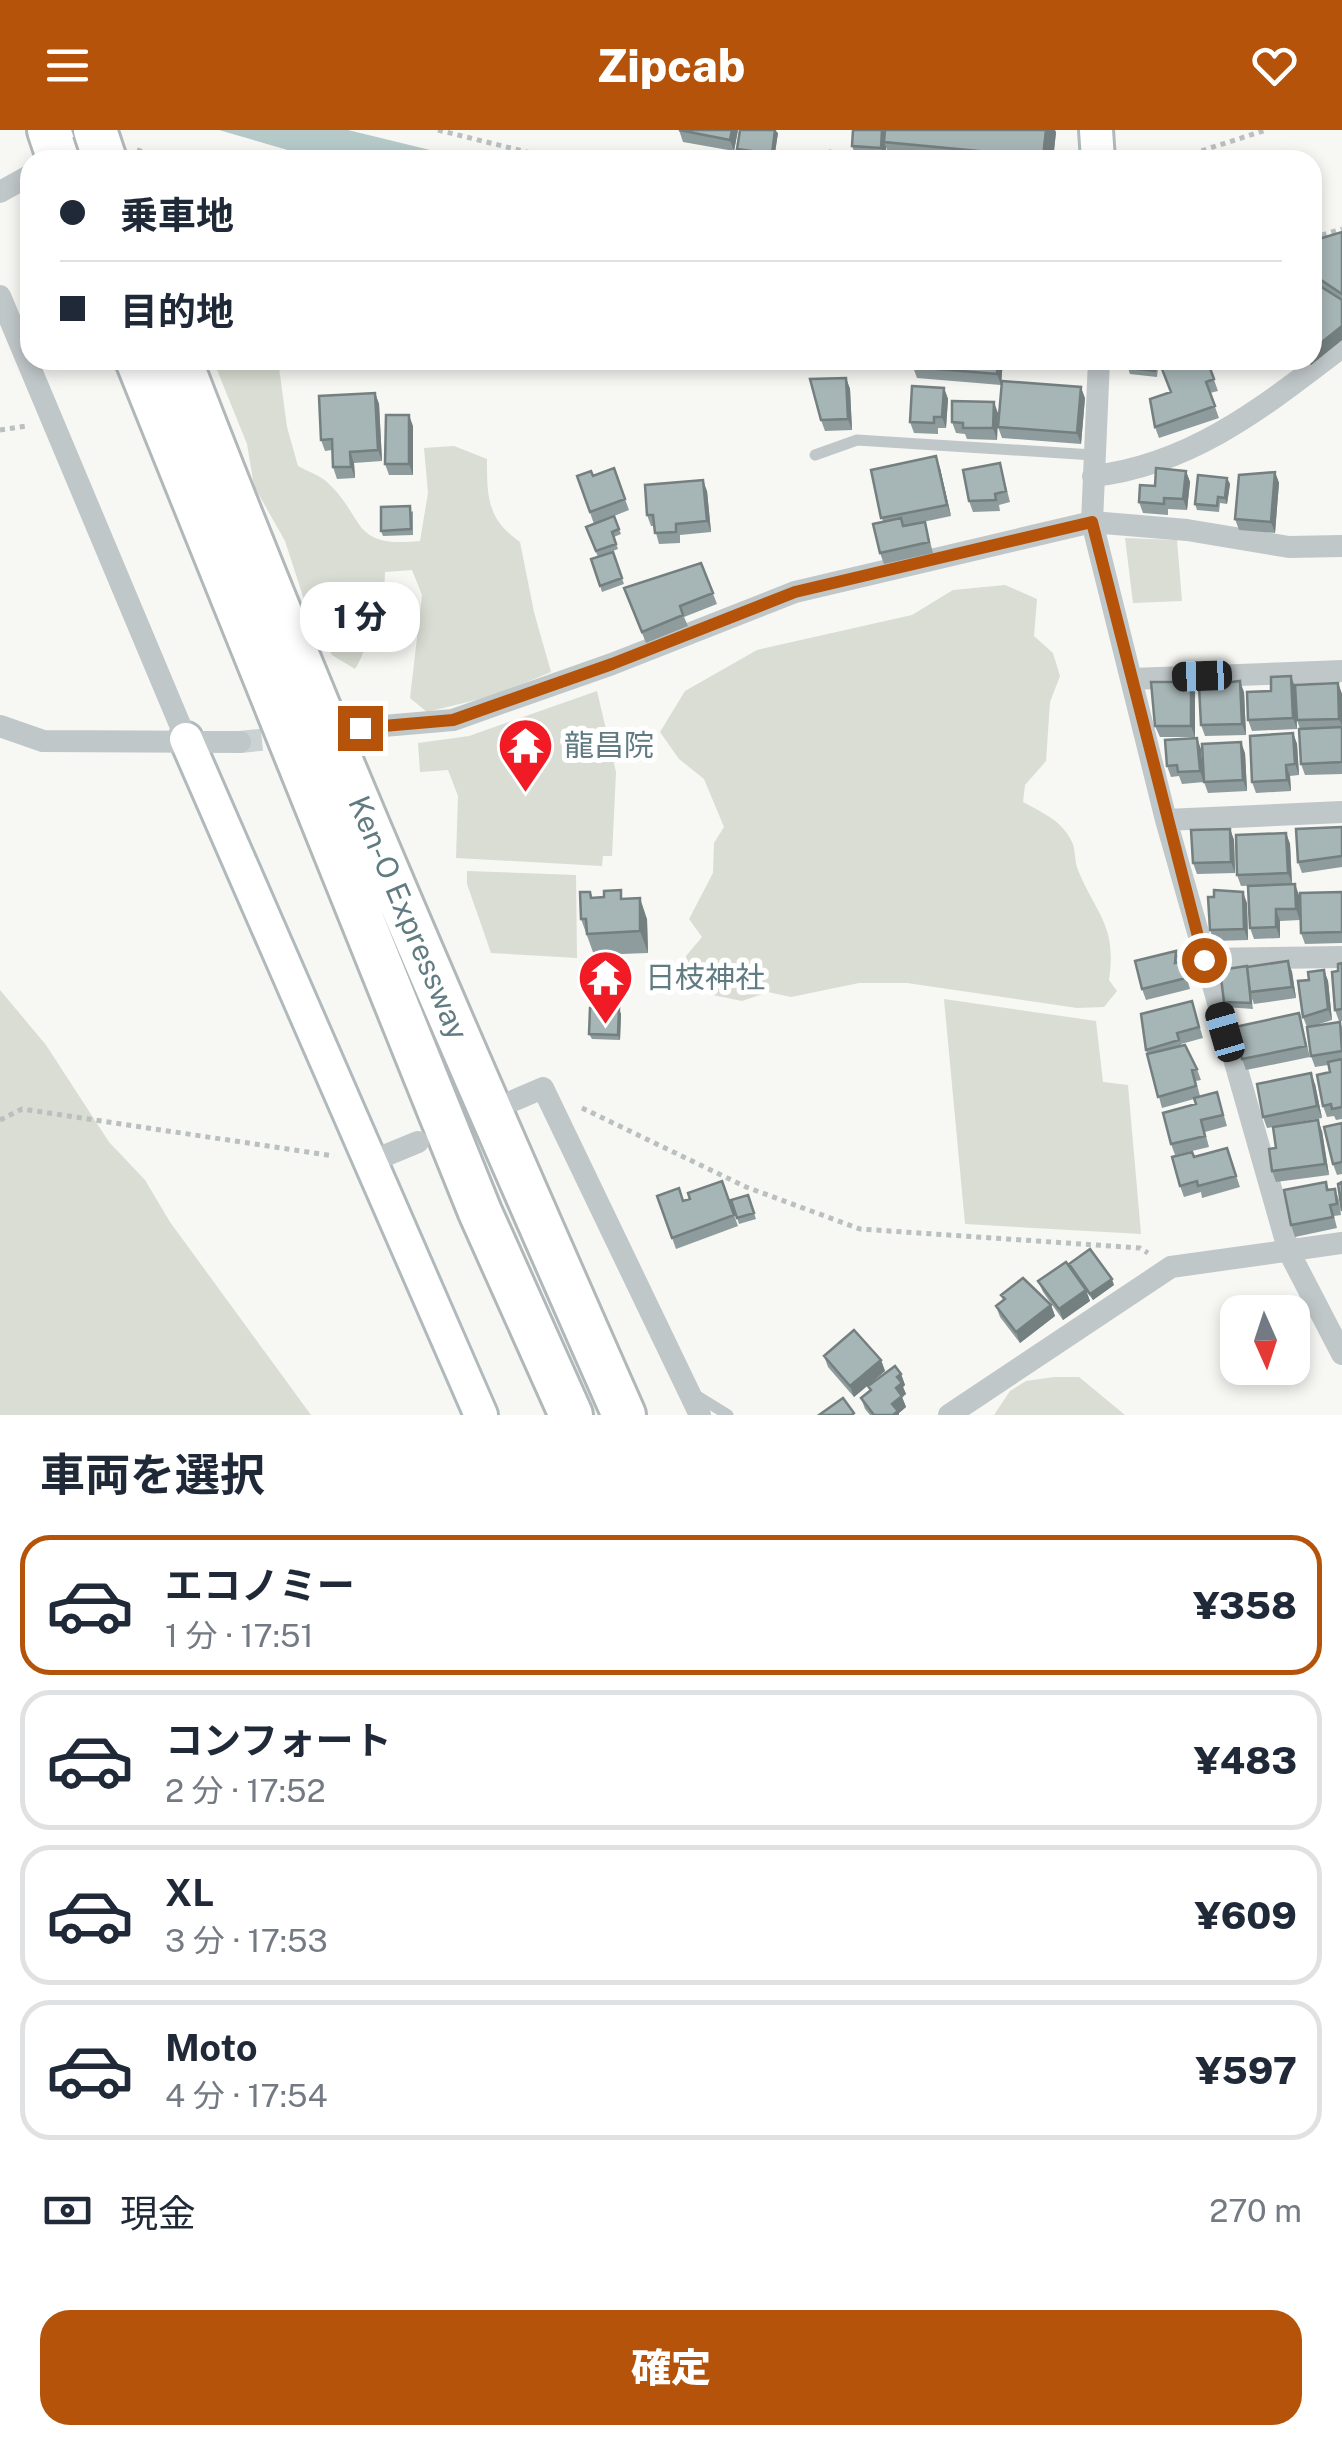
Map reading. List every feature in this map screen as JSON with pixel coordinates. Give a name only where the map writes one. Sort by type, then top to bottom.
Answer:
[{"type":"highway","name":"Ken-O Expressway","points":[[141,370],[480,1212],[570,1415]]},
{"type":"highway","name":"Ken-O Expressway","points":[[184,370],[255,555],[344,768],[624,1415]]},
{"type":"street","points":[[0,296],[20,344]]},
{"type":"street","points":[[31,370],[186,739],[481,1415]]},
{"type":"street","points":[[1099,370],[1092,522],[1166,820],[1288,1252],[1342,1354]]},
{"type":"street","points":[[1094,465],[1149,464],[1227,432],[1311,370]]},
{"type":"street","points":[[360,728],[453,720],[612,664],[795,592],[1092,522],[1187,530],[1289,547],[1342,546]]},
{"type":"street","points":[[1132,679],[1342,671]]},
{"type":"street","points":[[0,726],[43,741],[240,742]]},
{"type":"street","points":[[1166,820],[1342,812]]},
{"type":"street","points":[[1204,960],[1342,956]]},
{"type":"street","points":[[515,1100],[543,1088],[700,1415]]},
{"type":"street","points":[[372,1162],[418,1142]]},
{"type":"street","points":[[949,1415],[1171,1267],[1342,1243]]},
{"type":"lane","points":[[815,455],[856,440],[1094,465]]},
{"type":"lane","points":[[690,1392],[728,1415]]},
{"type":"path","points":[[438,130],[519,150]]},
{"type":"path","points":[[1204,150],[1266,130]]},
{"type":"path","points":[[543,1088],[746,1186],[860,1229],[1140,1248],[1171,1267]]},
{"type":"path","points":[[0,1120],[22,1109],[372,1162]]},
{"type":"shaded area","points":[[219,130],[348,130],[430,150],[288,150]]},
{"type":"shaded area","points":[[217,370],[279,370],[287,427],[298,466],[327,482],[370,535],[397,542],[420,541],[428,493],[424,448],[454,446],[487,459],[491,506],[501,525],[520,542],[551,672],[496,695],[427,712],[410,698],[422,595],[412,570],[385,572],[382,596],[355,669],[332,655],[310,618],[285,541],[254,486],[247,444]]},
{"type":"shaded area","points":[[1125,538],[1177,540],[1182,601],[1133,603]]},
{"type":"shaded area","points":[[1005,585],[1037,599],[1034,636],[1053,653],[1060,676],[1050,702],[1046,761],[1025,785],[1023,802],[1056,822],[1071,840],[1078,870],[1108,933],[1109,980],[1117,991],[1104,1007],[1077,1008],[907,983],[859,983],[791,997],[768,992],[742,1001],[713,995],[692,984],[686,956],[702,937],[689,919],[713,873],[714,843],[724,827],[704,779],[679,759],[660,732],[685,691],[757,650],[912,615],[953,590]]},
{"type":"shaded area","points":[[597,691],[616,772],[612,856],[603,856],[602,866],[456,858],[458,796],[448,770],[420,772],[418,743],[469,736]]},
{"type":"shaded area","points":[[467,871],[576,875],[577,958],[491,953],[467,884]]},
{"type":"shaded area","points":[[0,990],[46,1045],[109,1142],[145,1180],[170,1222],[311,1415],[0,1415]]},
{"type":"shaded area","points":[[944,999],[1096,1021],[1103,1082],[1128,1085],[1141,1234],[965,1224]]},
{"type":"shaded area","points":[[1079,1377],[1125,1415],[994,1415],[1010,1391],[1026,1381]]},
{"type":"building","points":[[679,130],[732,130],[730,140]]},
{"type":"building","points":[[740,130],[775,130],[772,150],[737,149]]},
{"type":"building","points":[[853,130],[882,130],[881,148],[852,146]]},
{"type":"building","points":[[885,130],[1046,130],[1044,150],[969,150],[884,142]]},
{"type":"building","points":[[1342,232],[1342,294],[1322,281],[1322,238]]},
{"type":"building","points":[[1322,287],[1342,300],[1342,326],[1322,342]]},
{"type":"building","points":[[949,370],[997,370],[997,374]]},
{"type":"building","points":[[1162,370],[1211,370],[1214,379],[1206,382],[1215,406],[1155,427],[1150,399],[1171,392]]},
{"type":"building","points":[[846,378],[848,419],[821,420],[810,379]]},
{"type":"building","points":[[1002,381],[1081,387],[1077,433],[998,427]]},
{"type":"building","points":[[912,386],[944,388],[942,417],[934,417],[934,423],[910,422]]},
{"type":"building","points":[[375,393],[378,450],[350,452],[351,467],[333,467],[332,439],[321,440],[319,396]]},
{"type":"building","points":[[952,401],[994,402],[993,428],[963,428],[963,423],[952,422]]},
{"type":"building","points":[[386,415],[409,415],[409,464],[385,464]]},
{"type":"building","points":[[936,456],[947,505],[881,518],[871,470]]},
{"type":"building","points":[[1000,463],[1006,491],[995,494],[996,500],[969,501],[963,470]]},
{"type":"building","points":[[614,468],[625,499],[590,512],[577,476],[591,471],[593,476]]},
{"type":"building","points":[[1156,468],[1186,471],[1183,499],[1164,498],[1164,504],[1139,502],[1140,485],[1155,486]]},
{"type":"building","points":[[1275,472],[1271,522],[1235,519],[1239,475]]},
{"type":"building","points":[[1198,475],[1227,478],[1225,498],[1218,497],[1217,506],[1195,504]]},
{"type":"building","points":[[703,480],[707,521],[676,524],[676,532],[655,533],[653,515],[647,515],[645,485]]},
{"type":"building","points":[[410,506],[411,529],[381,531],[381,507]]},
{"type":"building","points":[[614,516],[619,529],[612,532],[616,544],[596,551],[586,527]]},
{"type":"building","points":[[901,518],[903,526],[925,522],[929,542],[880,553],[873,524]]},
{"type":"building","points":[[613,552],[622,578],[600,586],[591,559]]},
{"type":"building","points":[[701,563],[713,593],[680,606],[683,615],[642,632],[624,588]]},
{"type":"building","points":[[1291,676],[1293,718],[1248,720],[1247,692],[1271,691],[1271,677]]},
{"type":"building","points":[[1240,681],[1242,724],[1201,725],[1199,686]]},
{"type":"building","points":[[1151,682],[1191,682],[1191,726],[1155,726]]},
{"type":"building","points":[[1338,683],[1339,719],[1297,720],[1295,685]]},
{"type":"building","points":[[1342,727],[1342,762],[1301,764],[1299,729]]},
{"type":"building","points":[[1293,733],[1295,764],[1286,765],[1287,780],[1252,782],[1250,736]]},
{"type":"building","points":[[1197,738],[1200,771],[1178,772],[1177,765],[1167,766],[1165,740]]},
{"type":"building","points":[[1241,742],[1243,780],[1204,782],[1202,744]]},
{"type":"building","points":[[1342,827],[1342,856],[1298,862],[1296,829]]},
{"type":"building","points":[[1230,829],[1231,862],[1193,863],[1191,830]]},
{"type":"building","points":[[1286,833],[1288,873],[1237,875],[1236,835]]},
{"type":"building","points":[[1295,884],[1296,909],[1276,909],[1276,927],[1250,928],[1248,886]]},
{"type":"building","points":[[621,890],[621,899],[640,898],[640,931],[587,934],[586,919],[581,919],[580,892],[590,892],[591,898],[604,897],[604,891]]},
{"type":"building","points":[[1214,890],[1243,892],[1244,929],[1210,930],[1208,897],[1214,897]]},
{"type":"building","points":[[1342,892],[1342,932],[1301,933],[1300,893]]},
{"type":"building","points":[[1176,951],[1175,963],[1182,961],[1186,978],[1142,989],[1135,961]]},
{"type":"building","points":[[1288,961],[1292,987],[1250,992],[1247,967]]},
{"type":"building","points":[[1342,963],[1342,1009],[1335,1010],[1332,972],[1338,971],[1338,964]]},
{"type":"building","points":[[1247,966],[1251,1003],[1224,1002],[1220,970]]},
{"type":"building","points":[[1324,970],[1328,1009],[1303,1017],[1298,981],[1309,980],[1308,972]]},
{"type":"building","points":[[1192,1001],[1199,1027],[1177,1033],[1179,1040],[1146,1050],[1141,1014]]},
{"type":"building","name":"日枝神社","points":[[590,1008],[619,1008],[618,1035],[589,1034]]},
{"type":"building","points":[[1299,1013],[1306,1046],[1242,1059],[1235,1027]]},
{"type":"building","points":[[1340,1022],[1342,1051],[1311,1056],[1307,1027]]},
{"type":"building","points":[[1185,1045],[1197,1069],[1192,1070],[1196,1086],[1158,1097],[1147,1054]]},
{"type":"building","points":[[1342,1059],[1342,1107],[1332,1109],[1331,1104],[1323,1106],[1317,1075],[1330,1072],[1328,1062]]},
{"type":"building","points":[[1311,1073],[1317,1106],[1263,1117],[1257,1084]]},
{"type":"building","points":[[1217,1092],[1223,1115],[1201,1120],[1205,1136],[1171,1144],[1163,1113],[1196,1104],[1194,1098]]},
{"type":"building","points":[[1318,1120],[1325,1164],[1272,1171],[1269,1149],[1276,1148],[1273,1127]]},
{"type":"building","points":[[1342,1123],[1342,1162],[1333,1164],[1324,1127]]},
{"type":"building","points":[[1227,1148],[1236,1176],[1198,1186],[1197,1181],[1180,1186],[1172,1157],[1192,1152],[1194,1157]]},
{"type":"building","points":[[722,1181],[734,1215],[672,1238],[657,1196],[679,1188],[683,1201],[690,1199],[688,1193]]},
{"type":"building","points":[[1326,1182],[1327,1190],[1335,1189],[1337,1204],[1330,1205],[1333,1217],[1291,1225],[1284,1190]]},
{"type":"building","points":[[748,1195],[754,1213],[737,1218],[731,1200]]},
{"type":"building","points":[[1090,1249],[1112,1279],[1090,1294],[1069,1264]]},
{"type":"building","points":[[1066,1262],[1086,1290],[1059,1309],[1038,1281]]},
{"type":"building","points":[[1023,1278],[1051,1305],[1016,1332],[996,1306],[1005,1299],[1001,1295]]},
{"type":"building","points":[[854,1330],[881,1360],[850,1386],[824,1356]]},
{"type":"building","points":[[895,1366],[902,1383],[896,1388],[902,1396],[892,1404],[898,1411],[893,1415],[874,1415],[861,1398],[871,1390],[868,1386]]},
{"type":"building","points":[[843,1398],[852,1415],[819,1415]]},
{"type":"tunnel","points":[[240,742],[297,736]]},
{"type":"place","name":"龍昌院","points":[[525,795]]},
{"type":"place","name":"日枝神社","points":[[606,1027]]},
{"type":"route","points":[[360,728],[453,720],[612,664],[795,592],[1092,522],[1204,960]]}]
